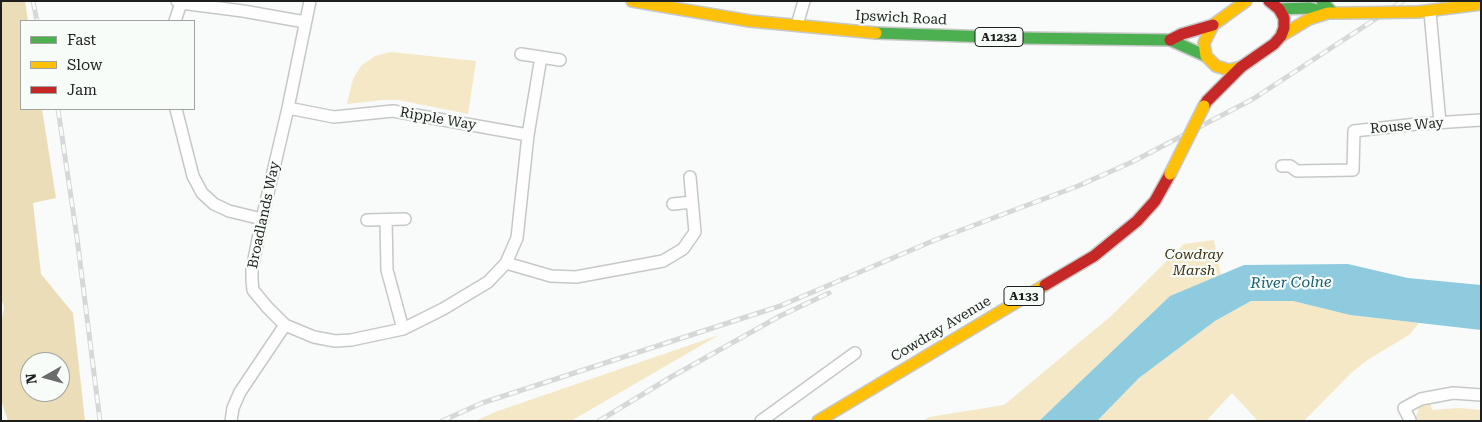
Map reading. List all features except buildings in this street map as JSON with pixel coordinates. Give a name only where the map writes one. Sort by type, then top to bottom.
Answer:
[{"type":"main road","name":"Ipswich Road","points":[[632,1],[687,6],[750,21],[891,34],[1170,40],[1208,58],[1225,69],[1241,67]]},
{"type":"main road","points":[[1269,1],[1280,5],[1335,13],[1430,12],[1481,4]]},
{"type":"main road","points":[[1322,1],[1335,13]]},
{"type":"main road","points":[[1213,26],[1246,2]]},
{"type":"main road","points":[[1280,5],[1284,23],[1281,36]]},
{"type":"main road","points":[[1281,36],[1303,22],[1335,13]]},
{"type":"main road","name":"Ipswich Road","points":[[1170,40],[1182,34],[1213,26]]},
{"type":"main road","name":"A133","points":[[1208,58],[1204,48],[1204,40],[1213,26]]},
{"type":"main road","name":"A133","points":[[1241,67],[1274,44],[1281,36]]},
{"type":"main road","name":"Cowdray Avenue","points":[[1206,104],[1210,78],[1208,58]]},
{"type":"main road","name":"Cowdray Avenue","points":[[818,421],[1094,256],[1137,221],[1155,201],[1206,104],[1241,67]]},
{"type":"street","name":"Broadlands Way","points":[[310,1],[252,269],[253,290],[267,307],[285,325],[314,337],[335,341],[351,340],[403,329],[444,309],[488,282],[506,263],[517,238],[528,135],[541,57]]},
{"type":"street","points":[[797,25],[804,1]]},
{"type":"street","points":[[175,20],[179,2],[242,10],[305,22]]},
{"type":"street","points":[[1430,12],[1440,123]]},
{"type":"street","points":[[522,54],[560,60]]},
{"type":"street","name":"Ripple Way","points":[[288,108],[334,117],[393,110],[528,135]]},
{"type":"street","points":[[176,110],[193,176],[202,193],[214,204],[229,211],[262,218]]},
{"type":"street","name":"Rouse Way","points":[[1282,166],[1290,166],[1297,171],[1353,170],[1354,131],[1417,124],[1481,120]]},
{"type":"street","points":[[506,263],[551,276],[576,277],[663,261],[683,250],[695,232],[690,177]]},
{"type":"street","points":[[673,204],[692,202]]},
{"type":"street","points":[[367,220],[405,219]]},
{"type":"street","points":[[386,220],[387,270],[403,329]]},
{"type":"street","points":[[231,421],[233,408],[240,392],[285,325]]},
{"type":"street","points":[[761,421],[855,353]]},
{"type":"street","points":[[1410,420],[1404,408],[1421,398],[1453,393],[1481,395]]},
{"type":"green space","points":[[391,52],[476,61],[468,114],[398,100],[347,104],[353,79],[361,66],[375,56]]},
{"type":"green space","name":"Cowdray Marsh","points":[[1214,240],[1221,275],[1170,296],[1039,421],[923,421],[929,417],[1004,405],[1111,316],[1184,244]]},
{"type":"green space","points":[[1251,301],[1293,301],[1350,315],[1419,323],[1409,335],[1369,359],[1351,373],[1304,421],[1258,421],[1232,393],[1206,421],[1097,421],[1139,378],[1215,321]]},
{"type":"green space","points":[[719,335],[571,421],[475,421],[495,412]]},
{"type":"green space","points":[[1430,401],[1432,410],[1459,408],[1481,410],[1481,421],[1415,421],[1419,407]]},
{"type":"shaded area","points":[[1,1],[25,1],[28,20],[20,20],[20,110],[42,110],[56,198],[33,203],[41,274],[73,313],[85,421],[8,421],[1,400],[1,325],[4,307],[1,298]]},
{"type":"water","name":"River Colne","points":[[1348,264],[1408,278],[1481,285],[1481,330],[1350,315],[1293,301],[1251,301],[1215,321],[1139,378],[1097,421],[1039,421],[1170,296],[1244,265]]},
{"type":"railway","points":[[33,1],[37,20]]},
{"type":"railway","points":[[442,421],[482,403],[780,306],[935,240],[1078,186],[1132,162],[1253,99],[1403,1]]},
{"type":"railway","points":[[58,110],[77,238],[100,421]]},
{"type":"railway","points":[[599,421],[671,377],[780,316],[829,293]]},
{"type":"traffic: fast","points":[[1322,1],[1333,13]]},
{"type":"traffic: fast","points":[[1279,9],[1310,8],[1328,13]]},
{"type":"traffic: fast","points":[[876,33],[1019,38],[1170,40],[1206,56]]},
{"type":"traffic: slow","points":[[632,1],[750,21],[876,33]]},
{"type":"traffic: slow","points":[[1241,67],[1229,70],[1216,66],[1206,56],[1204,43],[1213,25],[1246,1]]},
{"type":"traffic: slow","points":[[1418,12],[1481,4]]},
{"type":"traffic: slow","points":[[1343,13],[1418,12]]},
{"type":"traffic: slow","points":[[1281,36],[1309,19],[1328,13],[1342,13]]},
{"type":"traffic: slow","points":[[1170,174],[1204,106]]},
{"type":"traffic: slow","points":[[818,421],[1045,285]]},
{"type":"traffic: jam","points":[[1204,106],[1241,67],[1274,44],[1281,36],[1284,28],[1284,18],[1279,9],[1269,1]]},
{"type":"traffic: jam","points":[[1170,40],[1182,34],[1213,25]]},
{"type":"traffic: jam","points":[[1045,285],[1094,256],[1137,221],[1155,201],[1170,174]]}]
